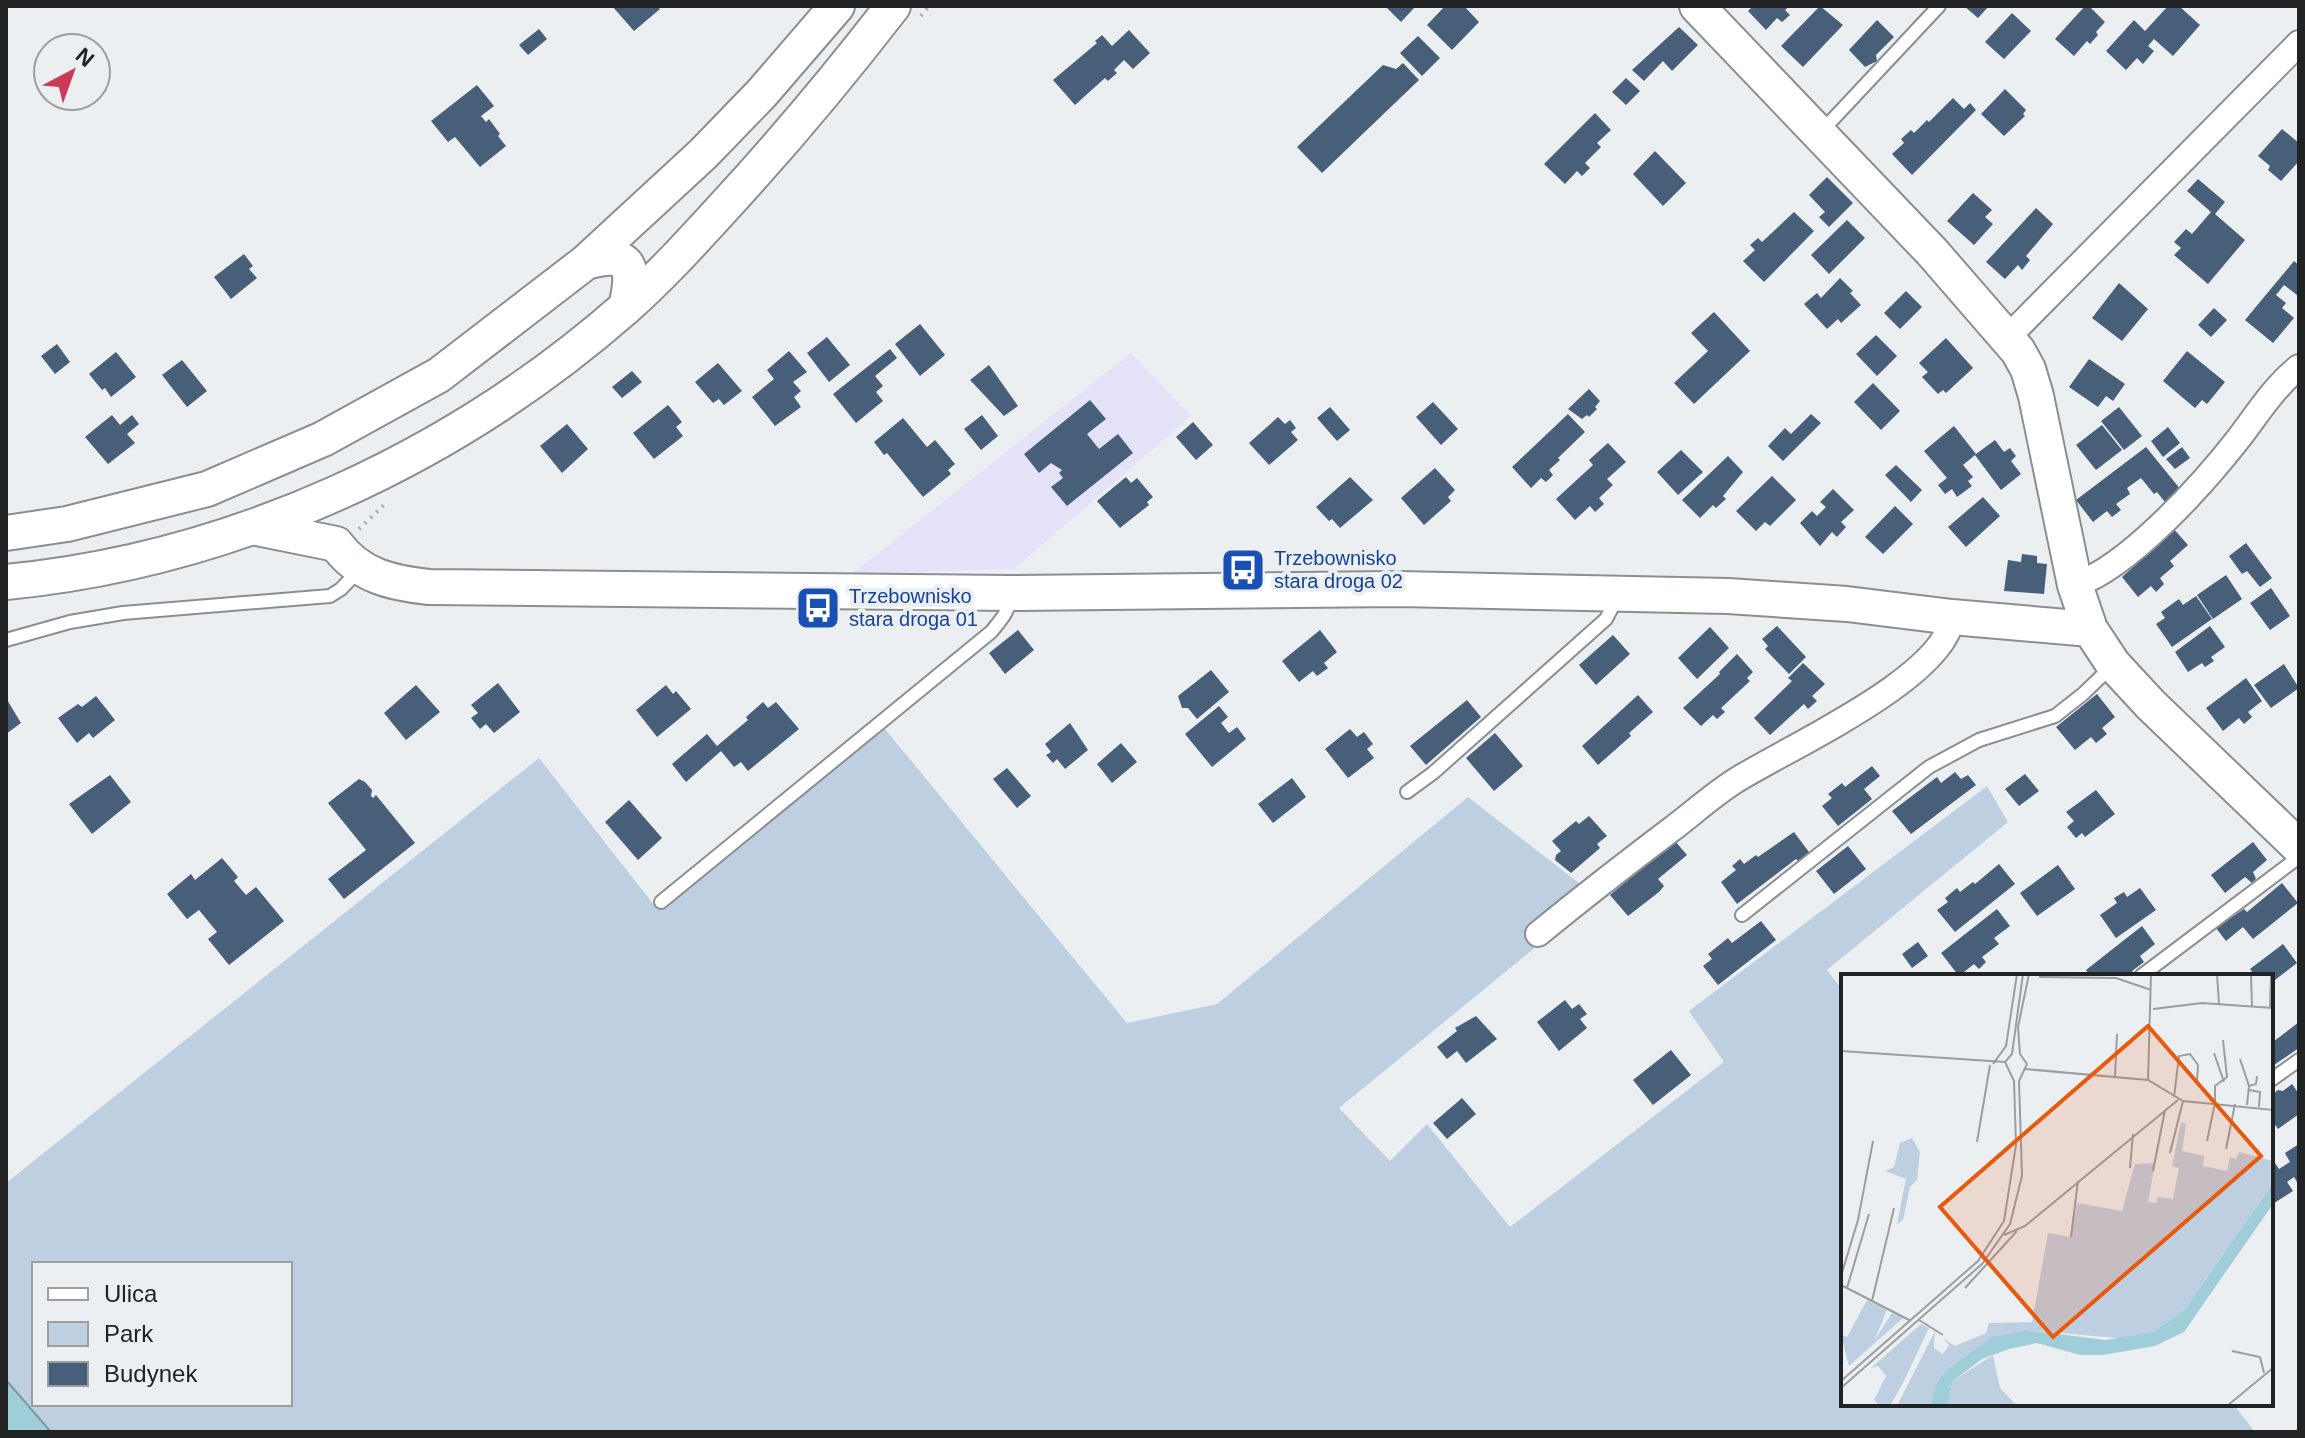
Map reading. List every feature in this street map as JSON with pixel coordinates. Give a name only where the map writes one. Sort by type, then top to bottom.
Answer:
[{"type":"street","points":[[6,533],[67,524],[207,489],[323,439],[439,375],[586,262],[703,154],[762,93],[837,6]]},
{"type":"street","points":[[6,582],[117,565],[252,527],[350,487],[436,444],[503,404],[626,307],[684,250],[826,91],[893,6]]},
{"type":"street","points":[[1697,6],[1933,253],[2008,337],[2028,369],[2036,396],[2075,585],[2090,629],[2113,664],[2173,727],[2299,847]]},
{"type":"street","points":[[2008,337],[2299,43]]},
{"type":"street","points":[[586,262],[608,256],[622,259],[631,271],[626,307]]},
{"type":"street","points":[[2075,585],[2099,576],[2154,530],[2193,492],[2280,384],[2299,367]]},
{"type":"street","points":[[336,544],[350,487]]},
{"type":"street","points":[[252,527],[336,544],[347,559],[393,583],[429,587],[1010,593],[1399,589],[1728,596],[1847,604],[2090,629]]},
{"type":"street","points":[[1538,934],[1734,781],[1817,737],[1883,694],[1940,649],[1951,631],[1952,617]]},
{"type":"lane","points":[[1819,134],[1939,6]]},
{"type":"lane","points":[[6,640],[70,622],[123,613],[330,596],[361,568]]},
{"type":"lane","points":[[661,902],[991,632],[1010,604],[1010,593]]},
{"type":"lane","points":[[1407,792],[1433,773],[1606,619],[1614,604],[1613,594]]},
{"type":"lane","points":[[1742,915],[1929,767],[1979,740],[2055,716],[2113,664]]},
{"type":"lane","points":[[2144,974],[2299,857]]},
{"type":"lane","points":[[2273,1079],[2299,1060]]},
{"type":"shaded area","points":[[1131,353],[1191,416],[1014,569],[852,574]]},
{"type":"shaded area","points":[[6,1380],[51,1432],[6,1432]]},
{"type":"green space","points":[[885,729],[1127,1023],[1217,1004],[1468,797],[1597,897],[1339,1108],[1390,1161],[1427,1124],[1510,1227],[1724,1062],[1689,1011],[1987,786],[2008,822],[1827,970],[1841,988],[1841,1406],[2235,1406],[2255,1432],[51,1432],[6,1380],[6,1183],[539,758],[657,909]]},
{"type":"building","points":[[612,6],[657,6],[660,9],[634,31]]},
{"type":"building","points":[[1385,6],[1416,6],[1401,22]]},
{"type":"building","points":[[1445,6],[1464,6],[1479,22],[1452,50],[1427,25]]},
{"type":"building","points":[[1753,6],[1790,6],[1785,10],[1790,15],[1782,22],[1777,18],[1766,30],[1748,11]]},
{"type":"building","points":[[1820,6],[1843,25],[1803,67],[1781,46]]},
{"type":"building","points":[[1964,6],[1989,6],[1978,18]]},
{"type":"building","points":[[2085,6],[2089,6],[2105,22],[2090,44],[2087,41],[2074,56],[2055,39]]},
{"type":"building","points":[[2168,6],[2179,6],[2200,25],[2173,56],[2154,39],[2148,46],[2154,51],[2143,64],[2137,58],[2126,70],[2106,51],[2134,20],[2145,31]]},
{"type":"building","points":[[2012,13],[2031,31],[2004,59],[1985,42]]},
{"type":"building","points":[[1877,20],[1894,37],[1876,55],[1877,61],[1865,67],[1849,50]]},
{"type":"building","points":[[1679,27],[1698,45],[1672,71],[1663,61],[1644,81],[1632,70]]},
{"type":"building","points":[[539,29],[547,39],[528,55],[519,45]]},
{"type":"building","points":[[1129,30],[1150,53],[1133,69],[1124,60],[1114,70],[1117,73],[1108,81],[1105,78],[1075,105],[1053,80],[1097,43],[1095,41],[1102,35],[1112,46]]},
{"type":"building","points":[[1418,36],[1440,58],[1422,76],[1400,53]]},
{"type":"building","points":[[1403,63],[1419,80],[1322,173],[1297,147],[1383,65],[1396,69]]},
{"type":"building","points":[[1626,78],[1640,91],[1626,105],[1612,92]]},
{"type":"building","points":[[477,85],[494,106],[481,116],[486,122],[489,119],[506,146],[480,167],[455,137],[448,142],[431,121]]},
{"type":"building","points":[[2005,89],[2026,110],[2025,116],[2004,136],[1981,114]]},
{"type":"building","points":[[1953,98],[1964,109],[1970,103],[1976,110],[1912,175],[1892,154],[1904,143],[1901,139],[1911,130],[1914,133],[1927,120],[1929,122]]},
{"type":"building","points":[[1595,113],[1611,130],[1597,143],[1601,147],[1585,163],[1590,168],[1582,176],[1577,171],[1565,184],[1544,164]]},
{"type":"building","points":[[2282,129],[2299,143],[2299,161],[2281,181],[2258,156]]},
{"type":"building","points":[[1655,151],[1686,183],[1663,206],[1633,174]]},
{"type":"building","points":[[1827,177],[1853,203],[1829,227],[1819,217],[1825,212],[1809,195]]},
{"type":"building","points":[[2198,179],[2225,202],[2215,214],[2245,240],[2208,284],[2174,255],[2181,248],[2174,242],[2186,229],[2192,234],[2211,212],[2187,191]]},
{"type":"building","points":[[1973,193],[1992,210],[1985,217],[1993,224],[1974,245],[1947,221]]},
{"type":"building","points":[[2036,208],[2053,224],[2026,256],[2030,260],[2022,270],[2018,265],[2005,279],[1986,262]]},
{"type":"building","points":[[1794,212],[1814,231],[1764,282],[1743,261],[1755,250],[1750,245],[1758,238],[1762,242]]},
{"type":"building","points":[[1847,220],[1865,238],[1829,274],[1811,255]]},
{"type":"building","points":[[244,254],[253,266],[249,269],[257,278],[231,299],[214,277]]},
{"type":"building","points":[[2294,261],[2299,265],[2299,293],[2297,295],[2284,285],[2276,295],[2286,303],[2282,308],[2294,318],[2273,343],[2245,320]]},
{"type":"building","points":[[1840,278],[1861,305],[1841,323],[1838,319],[1827,329],[1804,304],[1817,293],[1821,298]]},
{"type":"building","points":[[2119,283],[2148,309],[2122,341],[2092,318]]},
{"type":"building","points":[[1906,291],[1922,307],[1900,329],[1884,313]]},
{"type":"building","points":[[2214,308],[2227,320],[2211,337],[2198,325]]},
{"type":"building","points":[[1714,312],[1750,351],[1694,404],[1674,383],[1708,351],[1691,333]]},
{"type":"building","points":[[920,324],[945,355],[920,376],[895,344]]},
{"type":"building","points":[[1876,335],[1897,356],[1877,376],[1856,354]]},
{"type":"building","points":[[827,337],[850,365],[829,382],[807,353]]},
{"type":"building","points":[[1946,338],[1973,368],[1946,393],[1943,390],[1938,394],[1922,377],[1928,372],[1919,363]]},
{"type":"building","points":[[57,344],[70,362],[55,374],[41,356]]},
{"type":"building","points":[[890,349],[897,358],[875,376],[883,386],[876,392],[883,401],[856,423],[833,394]]},
{"type":"building","points":[[789,351],[807,372],[793,382],[801,391],[794,397],[801,407],[775,426],[752,397],[774,379],[767,370]]},
{"type":"building","points":[[2187,351],[2225,382],[2207,404],[2202,400],[2195,408],[2163,381]]},
{"type":"building","points":[[116,352],[136,377],[111,397],[89,374]]},
{"type":"building","points":[[2089,359],[2125,384],[2113,401],[2106,396],[2098,407],[2069,387]]},
{"type":"building","points":[[182,360],[207,391],[187,407],[162,375]]},
{"type":"building","points":[[718,363],[742,391],[724,405],[719,399],[713,403],[695,382]]},
{"type":"building","points":[[989,365],[1018,406],[1004,416],[970,380]]},
{"type":"building","points":[[632,371],[642,382],[622,398],[612,387]]},
{"type":"building","points":[[1873,383],[1900,411],[1881,430],[1854,402]]},
{"type":"building","points":[[1589,389],[1600,401],[1589,417],[1587,415],[1582,419],[1568,409]]},
{"type":"building","points":[[1090,400],[1106,419],[1087,434],[1099,449],[1118,434],[1133,453],[1067,506],[1051,487],[1063,478],[1059,473],[1062,470],[1051,463],[1039,473],[1024,454]]},
{"type":"building","points":[[1433,402],[1458,429],[1441,445],[1416,417]]},
{"type":"building","points":[[668,405],[682,422],[676,427],[683,436],[654,459],[633,433]]},
{"type":"building","points":[[1330,407],[1350,430],[1337,441],[1317,418]]},
{"type":"building","points":[[2119,407],[2142,436],[2124,450],[2101,421]]},
{"type":"building","points":[[1568,414],[1585,432],[1549,470],[1553,475],[1546,482],[1541,478],[1531,488],[1512,467]]},
{"type":"building","points":[[1811,414],[1821,423],[1783,461],[1768,446],[1785,428],[1791,434]]},
{"type":"building","points":[[112,415],[120,425],[132,415],[139,424],[127,434],[135,443],[108,464],[85,437]]},
{"type":"building","points":[[982,415],[998,436],[981,450],[964,429]]},
{"type":"building","points":[[1278,417],[1285,424],[1290,420],[1296,428],[1291,432],[1298,440],[1269,465],[1249,443]]},
{"type":"building","points":[[903,418],[927,447],[935,440],[955,464],[948,470],[951,474],[923,497],[874,442]]},
{"type":"building","points":[[1193,422],[1213,445],[1196,460],[1176,437]]},
{"type":"building","points":[[567,424],[588,449],[562,473],[540,446]]},
{"type":"building","points":[[2102,425],[2122,450],[2096,470],[2076,445]]},
{"type":"building","points":[[1954,426],[1976,454],[1995,440],[2004,452],[2010,448],[2016,456],[2011,461],[2021,474],[2001,490],[1975,455],[1963,465],[1973,477],[1968,481],[1972,486],[1957,497],[1952,489],[1945,494],[1938,485],[1947,478],[1924,451]]},
{"type":"building","points":[[2168,427],[2180,443],[2163,457],[2151,441]]},
{"type":"building","points":[[1608,443],[1626,462],[1607,479],[1613,485],[1599,498],[1604,504],[1595,512],[1590,506],[1575,520],[1556,499],[1593,465],[1589,460]]},
{"type":"building","points":[[2146,447],[2181,490],[2165,502],[2141,478],[2127,488],[2130,494],[2116,504],[2121,510],[2112,517],[2107,511],[2093,522],[2076,500]]},
{"type":"building","points":[[2182,447],[2190,458],[2175,469],[2166,459]]},
{"type":"building","points":[[1681,450],[1703,472],[1678,495],[1657,472]]},
{"type":"building","points":[[1728,456],[1743,472],[1723,496],[1726,499],[1716,508],[1713,505],[1700,518],[1682,500]]},
{"type":"building","points":[[1896,465],[1922,490],[1911,502],[1885,475]]},
{"type":"building","points":[[1435,468],[1455,490],[1448,497],[1451,501],[1424,525],[1401,498]]},
{"type":"building","points":[[1772,476],[1796,500],[1770,526],[1765,522],[1756,531],[1736,511]]},
{"type":"building","points":[[1126,477],[1131,483],[1137,478],[1153,497],[1147,502],[1149,505],[1120,528],[1097,501]]},
{"type":"building","points":[[1350,477],[1373,500],[1340,528],[1316,507]]},
{"type":"building","points":[[1833,489],[1854,510],[1841,522],[1846,527],[1837,537],[1832,532],[1820,546],[1800,523],[1812,511],[1817,516],[1826,507],[1820,502]]},
{"type":"building","points":[[1983,497],[2000,516],[1966,547],[1948,527]]},
{"type":"building","points":[[1895,506],[1913,524],[1883,554],[1865,537]]},
{"type":"building","points":[[2172,527],[2188,545],[2170,561],[2174,566],[2160,578],[2164,584],[2156,592],[2151,586],[2138,597],[2122,577],[2157,546],[2154,543]]},
{"type":"building","points":[[2246,543],[2272,578],[2260,587],[2247,571],[2242,574],[2229,556]]},
{"type":"building","points":[[2022,554],[2037,556],[2037,563],[2047,564],[2044,594],[2004,591],[2008,560],[2021,562]]},
{"type":"building","points":[[2226,575],[2242,599],[2213,619],[2197,595]]},
{"type":"building","points":[[2271,588],[2290,616],[2270,630],[2250,603]]},
{"type":"building","points":[[2196,596],[2212,619],[2172,647],[2156,624],[2165,618],[2161,612],[2179,599],[2183,605]]},
{"type":"building","points":[[1777,626],[1806,657],[1789,674],[1765,649],[1768,646],[1762,639]]},
{"type":"building","points":[[2210,626],[2225,647],[2211,657],[2214,661],[2205,667],[2202,663],[2188,672],[2175,652]]},
{"type":"building","points":[[1710,627],[1729,648],[1697,679],[1678,658]]},
{"type":"building","points":[[1018,630],[1034,650],[1005,674],[989,653]]},
{"type":"building","points":[[1320,630],[1337,652],[1324,663],[1328,668],[1317,676],[1313,671],[1299,682],[1282,661]]},
{"type":"building","points":[[1613,635],[1630,654],[1596,685],[1579,665]]},
{"type":"building","points":[[1737,654],[1753,672],[1747,678],[1750,681],[1721,708],[1725,712],[1717,719],[1713,715],[1701,726],[1683,708]]},
{"type":"building","points":[[1803,663],[1825,684],[1812,696],[1817,701],[1808,709],[1804,704],[1770,735],[1754,718],[1792,681],[1788,678]]},
{"type":"building","points":[[2284,664],[2299,688],[2271,708],[2254,685]]},
{"type":"building","points":[[1211,670],[1229,692],[1197,719],[1188,708],[1182,708],[1178,696]]},
{"type":"building","points":[[2246,678],[2262,701],[2248,712],[2252,717],[2244,724],[2239,718],[2223,731],[2206,708]]},
{"type":"building","points":[[498,683],[520,712],[494,733],[486,724],[480,729],[471,718],[478,713],[471,705]]},
{"type":"building","points":[[416,685],[440,712],[406,740],[384,713]]},
{"type":"building","points":[[666,685],[673,694],[676,691],[691,709],[657,737],[636,710]]},
{"type":"building","points":[[2097,694],[2115,717],[2102,728],[2107,734],[2096,743],[2091,737],[2075,750],[2056,727]]},
{"type":"building","points":[[1638,695],[1653,712],[1598,765],[1582,746]]},
{"type":"building","points":[[96,696],[115,720],[93,738],[89,733],[77,743],[58,718],[78,704],[82,707]]},
{"type":"building","points":[[6,698],[21,723],[6,734]]},
{"type":"building","points":[[1467,700],[1481,717],[1426,765],[1410,746]]},
{"type":"building","points":[[763,702],[768,708],[776,702],[799,729],[748,771],[741,762],[734,767],[721,751],[686,782],[672,764],[707,734],[717,746],[748,720],[746,717]]},
{"type":"building","points":[[1219,706],[1228,717],[1221,723],[1229,733],[1237,727],[1246,739],[1212,767],[1185,734]]},
{"type":"building","points":[[1070,723],[1088,750],[1065,769],[1057,759],[1053,763],[1046,755],[1051,752],[1045,744]]},
{"type":"building","points":[[1350,729],[1357,737],[1364,732],[1373,744],[1367,749],[1374,758],[1348,778],[1325,749]]},
{"type":"building","points":[[1495,733],[1523,766],[1494,791],[1466,758]]},
{"type":"building","points":[[1121,743],[1137,762],[1112,783],[1097,764]]},
{"type":"building","points":[[1872,766],[1880,776],[1864,789],[1872,799],[1838,826],[1822,806],[1832,798],[1828,794],[1842,783],[1845,787]]},
{"type":"building","points":[[1007,768],[1031,796],[1017,808],[993,779]]},
{"type":"building","points":[[1955,772],[1961,779],[1968,775],[1976,785],[1911,834],[1892,811],[1937,777],[1941,783]]},
{"type":"building","points":[[2025,774],[2039,791],[2019,806],[2005,789]]},
{"type":"building","points":[[110,775],[131,802],[92,834],[69,804]]},
{"type":"building","points":[[1292,778],[1306,797],[1273,823],[1258,804]]},
{"type":"building","points":[[359,779],[372,790],[371,796],[376,795],[415,843],[344,899],[328,879],[366,850],[328,803]]},
{"type":"building","points":[[2096,790],[2115,814],[2085,837],[2082,833],[2076,838],[2067,827],[2074,821],[2066,812]]},
{"type":"building","points":[[629,800],[662,838],[638,860],[605,822]]},
{"type":"building","points":[[1589,816],[1607,836],[1597,844],[1600,848],[1571,873],[1555,860],[1561,851],[1552,841],[1576,821],[1579,824]]},
{"type":"building","points":[[1794,832],[1809,852],[1737,904],[1721,882],[1736,870],[1732,866],[1740,859],[1744,864],[1756,855],[1758,857]]},
{"type":"building","points":[[1675,841],[1687,855],[1658,879],[1664,886],[1659,892],[1628,916],[1610,895]]},
{"type":"building","points":[[2253,842],[2267,860],[2253,872],[2256,879],[2252,883],[2245,877],[2225,893],[2211,875]]},
{"type":"building","points":[[1848,846],[1866,869],[1834,894],[1816,871]]},
{"type":"building","points":[[222,858],[238,877],[234,881],[246,895],[256,887],[284,921],[229,965],[208,939],[217,932],[199,910],[187,919],[167,894],[191,874],[195,880]]},
{"type":"building","points":[[1999,864],[2015,884],[1955,932],[1937,910],[1948,902],[1945,898],[1957,888],[1960,892],[1973,882],[1975,884]]},
{"type":"building","points":[[2058,865],[2075,889],[2037,916],[2020,893]]},
{"type":"building","points":[[2282,883],[2298,903],[2253,939],[2243,927],[2226,941],[2216,928],[2244,909],[2247,912]]},
{"type":"building","points":[[2140,888],[2156,910],[2116,938],[2100,915],[2117,903],[2114,898],[2124,892],[2127,897]]},
{"type":"building","points":[[1997,909],[2010,926],[1994,938],[1999,944],[1982,957],[1986,962],[1979,969],[1974,964],[1957,974],[1941,953]]},
{"type":"building","points":[[1761,921],[1776,940],[1718,985],[1703,966],[1712,959],[1708,954],[1728,938],[1732,943]]},
{"type":"building","points":[[2142,926],[2155,944],[2140,956],[2144,962],[2132,971],[2134,974],[2089,974],[2086,970]]},
{"type":"building","points":[[1918,942],[1928,956],[1912,968],[1902,954]]},
{"type":"building","points":[[2283,944],[2297,963],[2273,981],[2273,974],[2254,974],[2250,969]]},
{"type":"building","points":[[1565,1000],[1572,1009],[1579,1004],[1587,1014],[1580,1019],[1587,1028],[1559,1051],[1537,1022]]},
{"type":"building","points":[[1476,1016],[1497,1039],[1466,1063],[1457,1051],[1447,1059],[1437,1047],[1457,1031],[1455,1028]]},
{"type":"building","points":[[2299,1022],[2299,1048],[2273,1066],[2273,1042]]},
{"type":"building","points":[[1671,1050],[1691,1075],[1653,1105],[1633,1080]]},
{"type":"building","points":[[2292,1084],[2299,1094],[2299,1114],[2278,1129],[2273,1122],[2273,1094]]},
{"type":"building","points":[[1462,1098],[1476,1114],[1447,1139],[1433,1123]]},
{"type":"building","points":[[2299,1144],[2299,1185],[2294,1177],[2287,1182],[2293,1191],[2273,1204],[2273,1160],[2279,1169],[2290,1162],[2285,1153]]},
{"type":"place","name":"Trzebownisko stara droga 02","points":[[1243,570]]},
{"type":"place","name":"Trzebownisko stara droga 01","points":[[818,608]]}]
